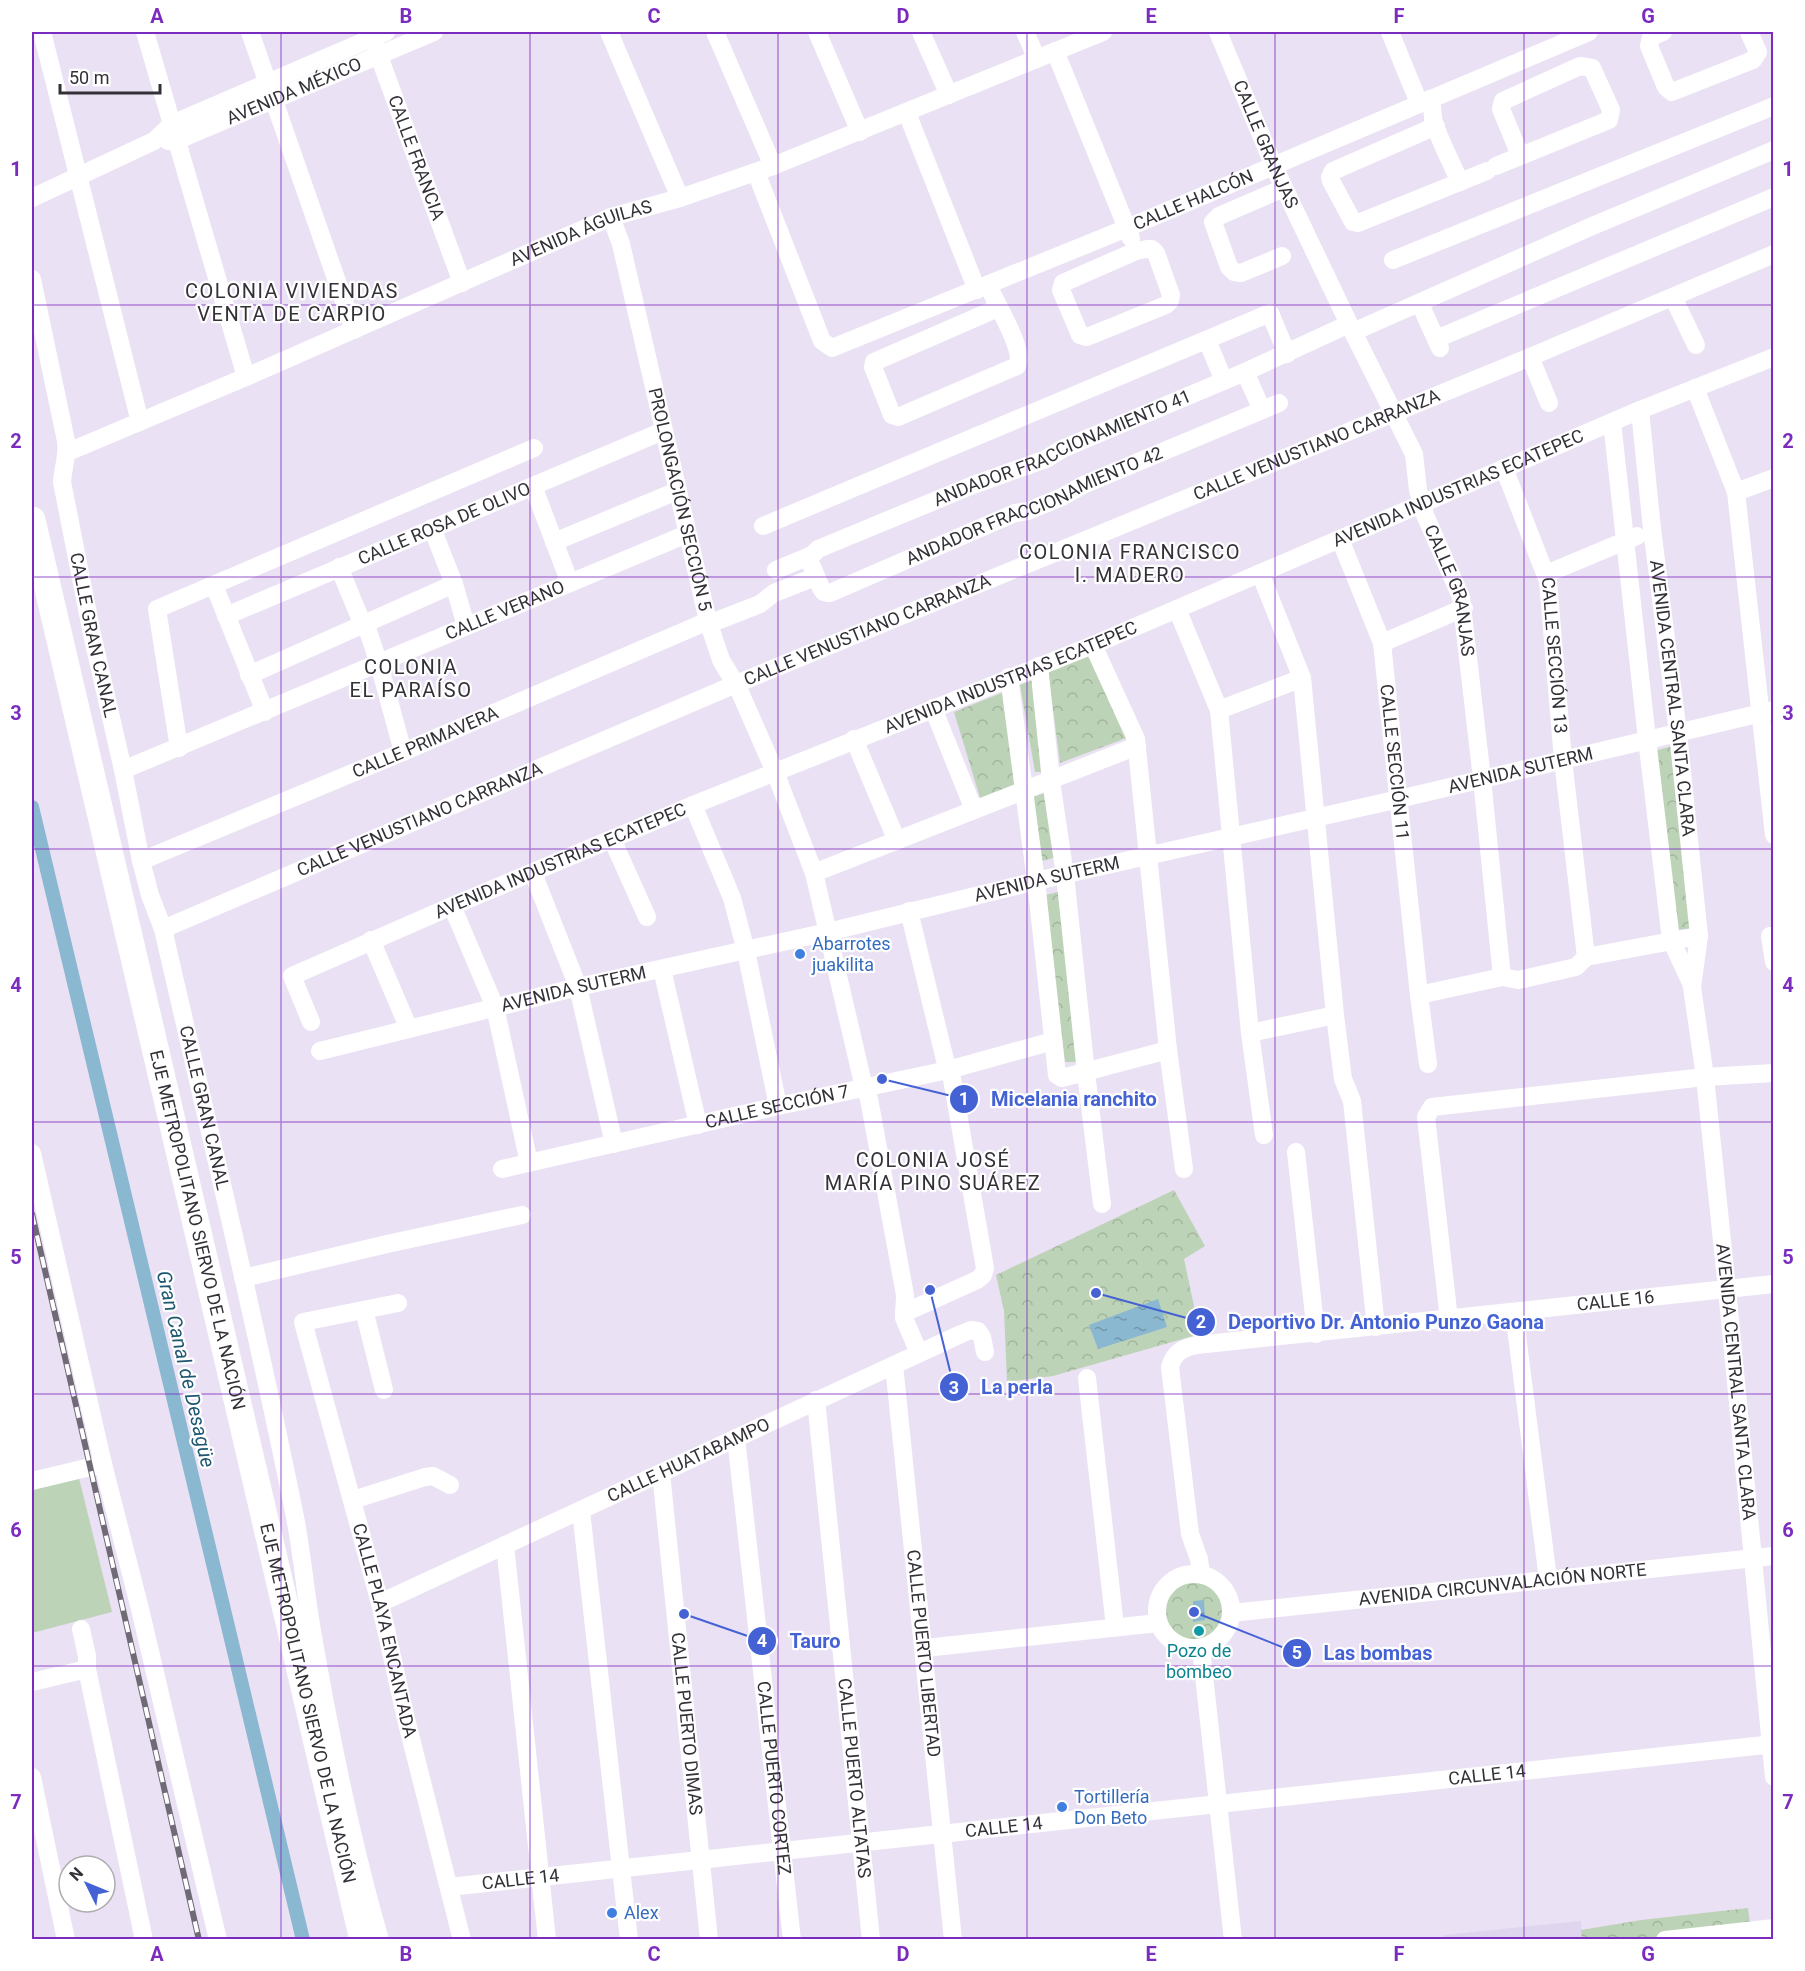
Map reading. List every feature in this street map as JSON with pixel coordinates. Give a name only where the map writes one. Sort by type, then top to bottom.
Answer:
[{"type":"highway","name":"EJE METROPOLITANO SIERVO DE LA NACIÓN","points":[[32,520],[363,1940]]},
{"type":"highway","name":"EJE METROPOLITANO SIERVO DE LA NACIÓN","points":[[32,599],[345,1940]]},
{"type":"street","points":[[42,32],[140,422]]},
{"type":"street","points":[[145,32],[246,377]]},
{"type":"street","points":[[250,32],[354,330]]},
{"type":"street","name":"AVENIDA MÉXICO","points":[[175,132],[273,100],[434,32]]},
{"type":"street","points":[[609,32],[680,198]]},
{"type":"street","points":[[715,32],[773,166]]},
{"type":"street","points":[[816,32],[860,132]]},
{"type":"street","points":[[921,32],[949,96]]},
{"type":"street","points":[[1025,32],[1037,59]]},
{"type":"street","name":"AVENIDA ÁGUILAS","points":[[68,452],[246,377],[611,217],[680,198],[773,166],[1103,32]]},
{"type":"street","name":"CALLE GRANJAS","points":[[1218,32],[1284,188],[1414,454],[1418,490],[1422,503],[1461,597],[1464,608],[1502,977]]},
{"type":"street","points":[[1390,32],[1436,126],[1460,182]]},
{"type":"street","name":"CALLE HALCÓN","points":[[756,172],[822,341],[828,347],[836,347],[1127,228],[1424,101],[1564,38],[1589,32]]},
{"type":"street","points":[[1663,32],[1651,38],[1649,46],[1666,87],[1672,92],[1753,60],[1758,52],[1749,32]]},
{"type":"street","name":"AVENIDA MÉXICO","points":[[32,198],[154,141],[166,142],[175,132],[267,82],[376,34]]},
{"type":"street","name":"CALLE FRANCIA","points":[[376,34],[378,56],[462,283]]},
{"type":"street","points":[[1436,126],[1336,169],[1331,174],[1332,181],[1352,220],[1356,223],[1609,120],[1611,110],[1595,71],[1585,66],[1564,38]]},
{"type":"street","points":[[1055,51],[1136,251]]},
{"type":"street","points":[[1521,155],[1501,109],[1501,104],[1505,99],[1585,66]]},
{"type":"street","points":[[1393,260],[1773,106]]},
{"type":"street","points":[[907,113],[983,288],[1005,316],[1020,357],[1017,366],[898,417],[892,415],[873,367],[874,362],[998,308]]},
{"type":"street","name":"ANDADOR FRACCIONAMIENTO 41","points":[[776,570],[808,557],[818,549],[973,485],[1046,459],[1062,449],[1287,354],[1351,328],[1420,304],[1590,227],[1773,150]]},
{"type":"street","points":[[1282,256],[1241,273],[1234,272],[1230,267],[1214,222],[1219,216],[1284,188]]},
{"type":"street","points":[[1420,304],[1438,344],[1773,197]]},
{"type":"street","name":"PROLONGACIÓN SECCIÓN 5","points":[[611,217],[621,244],[708,622],[721,660],[736,684],[775,772],[814,873],[869,1099],[905,1295],[906,1324],[919,1353]]},
{"type":"street","points":[[1150,248],[1154,251],[1170,295],[1170,301],[1166,305],[1082,337],[1061,290],[1062,285],[1065,281],[1136,251],[1150,248]]},
{"type":"street","name":"CALLE VENUSTIANO CARRANZA","points":[[163,929],[736,684],[1530,357],[1773,254]]},
{"type":"street","name":"CALLE GRAN CANAL","points":[[32,279],[68,452],[63,466],[62,482],[92,634],[141,861],[150,895],[163,929],[243,1278],[295,1520],[310,1622],[334,1751],[380,1940]]},
{"type":"street","points":[[1673,297],[1696,345]]},
{"type":"street","points":[[763,526],[1270,313],[1287,354]]},
{"type":"street","points":[[1207,340],[1224,381]]},
{"type":"street","points":[[1530,357],[1549,403]]},
{"type":"street","name":"AVENIDA INDUSTRIAS ECATEPEC","points":[[310,1022],[292,976],[371,940],[693,805],[1093,645],[1640,410],[1773,357]]},
{"type":"street","points":[[1245,372],[1262,410]]},
{"type":"street","points":[[1695,388],[1736,492],[1767,712],[1773,836]]},
{"type":"street","name":"ANDADOR FRACCIONAMIENTO 42","points":[[815,577],[822,591],[830,593],[1015,513],[1028,511],[1062,497],[1083,485],[1279,403]]},
{"type":"street","name":"AVENIDA CENTRAL SANTA CLARA","points":[[1640,410],[1699,936],[1692,987]]},
{"type":"street","name":"AVENIDA CENTRAL SANTA CLARA","points":[[1612,422],[1671,940],[1692,987],[1705,1077],[1772,1744],[1773,1777]]},
{"type":"street","name":"CALLE ROSA DE OLIVO","points":[[226,616],[663,431]]},
{"type":"street","name":"CALLE ROSA DE OLIVO","points":[[179,748],[157,609],[534,448]]},
{"type":"street","name":"CALLE SECCIÓN 13","points":[[1504,468],[1546,574],[1563,760],[1586,957]]},
{"type":"street","points":[[1736,492],[1773,478]]},
{"type":"street","points":[[533,486],[570,583]]},
{"type":"street","points":[[554,542],[677,491]]},
{"type":"street","points":[[432,528],[454,584],[466,626]]},
{"type":"street","points":[[1546,574],[1652,529]]},
{"type":"street","name":"CALLE VERANO","points":[[123,770],[687,534]]},
{"type":"street","name":"CALLE SECCIÓN 11","points":[[1340,539],[1382,642],[1428,1064]]},
{"type":"street","points":[[708,622],[760,604],[774,593],[815,577],[808,557]]},
{"type":"street","points":[[339,567],[379,664],[403,752]]},
{"type":"street","points":[[1260,573],[1302,678],[1335,1015],[1343,1079],[1352,1101],[1376,1327]]},
{"type":"street","points":[[249,675],[454,584]]},
{"type":"street","points":[[214,585],[265,712]]},
{"type":"street","points":[[1382,642],[1464,608]]},
{"type":"street","points":[[1177,609],[1217,700],[1219,710],[1250,1033],[1264,1135]]},
{"type":"street","name":"CALLE PRIMAVERA","points":[[141,861],[708,622]]},
{"type":"street","points":[[1093,645],[1134,732],[1137,746],[1168,1050],[1184,1169]]},
{"type":"street","points":[[1039,666],[1102,1204]]},
{"type":"street","points":[[1009,678],[1036,881],[1056,1072],[1062,1078],[1168,1050]]},
{"type":"street","points":[[1219,710],[1302,678]]},
{"type":"street","points":[[933,708],[974,810]]},
{"type":"street","name":"AVENIDA SUTERM","points":[[320,1051],[578,987],[746,951],[1036,881],[1399,799],[1767,712]]},
{"type":"street","points":[[854,740],[897,841]]},
{"type":"street","points":[[814,873],[1137,746]]},
{"type":"street","points":[[693,805],[732,898],[746,951],[778,1106]]},
{"type":"street","points":[[612,839],[647,917]]},
{"type":"street","points":[[533,873],[578,987],[614,1144]]},
{"type":"street","points":[[452,906],[495,1007],[529,1163]]},
{"type":"street","points":[[904,1313],[977,1280],[985,1268],[952,1079],[909,911]]},
{"type":"street","points":[[1419,995],[1502,977],[1518,980],[1576,967],[1586,957],[1699,936]]},
{"type":"street","points":[[1770,936],[1773,962]]},
{"type":"street","points":[[371,940],[409,1029]]},
{"type":"street","points":[[662,969],[698,1125]]},
{"type":"street","points":[[1250,1033],[1335,1015]]},
{"type":"street","name":"CALLE SECCIÓN 7","points":[[502,1170],[778,1106],[948,1070],[1053,1041]]},
{"type":"street","points":[[1449,1319],[1426,1117],[1429,1110],[1437,1105],[1705,1077],[1773,1073]]},
{"type":"street","points":[[1296,1152],[1316,1334]]},
{"type":"street","points":[[32,1153],[103,1464],[218,1940]]},
{"type":"street","points":[[243,1278],[522,1215]]},
{"type":"street","name":"CALLE 16","points":[[1193,1574],[1199,1559],[1190,1534],[1170,1367],[1175,1356],[1184,1348],[1773,1284]]},
{"type":"street","points":[[384,1390],[364,1310],[398,1303]]},
{"type":"street","name":"CALLE PLAYA ENCANTADA","points":[[364,1310],[303,1322],[380,1603],[406,1719],[462,1940]]},
{"type":"street","points":[[1515,1312],[1548,1579]]},
{"type":"street","name":"CALLE HUATABAMPO","points":[[380,1603],[961,1334],[978,1331],[982,1337],[985,1352]]},
{"type":"street","name":"CALLE PUERTO LIBERTAD","points":[[894,1365],[925,1648],[953,1940]]},
{"type":"street","points":[[1087,1378],[1115,1627]]},
{"type":"street","name":"CALLE PUERTO ALTATAS","points":[[816,1400],[871,1940]]},
{"type":"street","name":"CALLE PUERTO CORTEZ","points":[[736,1438],[792,1940]]},
{"type":"street","points":[[32,1481],[103,1464]]},
{"type":"street","name":"CALLE PUERTO DIMAS","points":[[661,1473],[709,1940]]},
{"type":"street","points":[[353,1500],[425,1477],[433,1476],[450,1485]]},
{"type":"street","points":[[581,1511],[629,1940]]},
{"type":"street","points":[[505,1545],[547,1940]]},
{"type":"street","name":"AVENIDA CIRCUNVALACIÓN NORTE","points":[[1231,1613],[1773,1556]]},
{"type":"street","points":[[1193,1574],[1212,1578],[1222,1586],[1229,1597],[1231,1613],[1223,1634],[1213,1643],[1201,1648],[1187,1648],[1175,1643],[1164,1634],[1158,1623],[1156,1610],[1159,1597],[1166,1586],[1176,1578],[1193,1574]]},
{"type":"street","points":[[925,1648],[1158,1623]]},
{"type":"street","points":[[81,1629],[87,1656],[87,1669],[144,1940]]},
{"type":"street","points":[[1201,1648],[1233,1940]]},
{"type":"street","points":[[32,1682],[87,1669]]},
{"type":"street","name":"CALLE 14","points":[[449,1887],[1772,1744]]},
{"type":"street","points":[[32,1778],[66,1940]]},
{"type":"street","points":[[1665,1940],[1773,1928]]},
{"type":"shaded area","points":[[1581,1921],[1582,1939],[1444,1940],[1444,1935]]},
{"type":"green space","points":[[1089,655],[1129,737],[1060,763],[1048,671]]},
{"type":"green space","points":[[1033,680],[1044,772],[1035,772],[1020,685]]},
{"type":"green space","points":[[1004,692],[1018,784],[981,801],[954,712]]},
{"type":"green space","points":[[1673,746],[1693,928],[1675,930],[1654,751]]},
{"type":"green space","points":[[1045,793],[1057,857],[1042,861],[1033,797]]},
{"type":"green space","points":[[1058,892],[1078,1062],[1065,1062],[1045,895]]},
{"type":"green space","points":[[1174,1190],[1205,1246],[1184,1259],[1200,1334],[1053,1376],[1007,1382],[1004,1311],[996,1275]]},
{"type":"green space","points":[[78,1474],[112,1612],[32,1633],[32,1486]]},
{"type":"green space","points":[[1194,1574],[1215,1580],[1225,1590],[1231,1611],[1225,1632],[1215,1642],[1194,1648],[1173,1642],[1163,1632],[1157,1611],[1163,1590],[1173,1580]]},
{"type":"green space","points":[[1748,1908],[1752,1939],[1582,1939],[1581,1930],[1641,1920]]},
{"type":"water","points":[[1158,1299],[1167,1327],[1098,1349],[1089,1325]]},
{"type":"water","points":[[1204,1600],[1205,1620],[1193,1622],[1193,1601]]},
{"type":"waterway","name":"Gran Canal de Desagüe","points":[[32,807],[303,1940]]},
{"type":"railway","points":[[32,1214],[199,1940]]},
{"type":"place","name":"Abarrotes juakilita","points":[[800,954]]},
{"type":"place","name":"Micelania ranchito","points":[[882,1079]]},
{"type":"place","name":"La perla","points":[[930,1290]]},
{"type":"place","name":"Deportivo Dr. Antonio Punzo Gaona","points":[[1096,1293]]},
{"type":"place","name":"Las bombas","points":[[1194,1612]]},
{"type":"place","name":"Tauro","points":[[684,1614]]},
{"type":"place","name":"Pozo de bombeo","points":[[1199,1631]]},
{"type":"place","name":"Tortillería Don Beto","points":[[1062,1807]]},
{"type":"place","name":"Alex","points":[[612,1913]]},
{"type":"district","name":"COLONIA VIVIENDAS VENTA DE CARPIO","points":[[292,302]]},
{"type":"district","name":"COLONIA FRANCISCO I. MADERO","points":[[1130,564]]},
{"type":"district","name":"COLONIA EL PARAÍSO","points":[[411,678]]},
{"type":"district","name":"COLONIA JOSÉ MARÍA PINO SUÁREZ","points":[[933,1172]]}]
